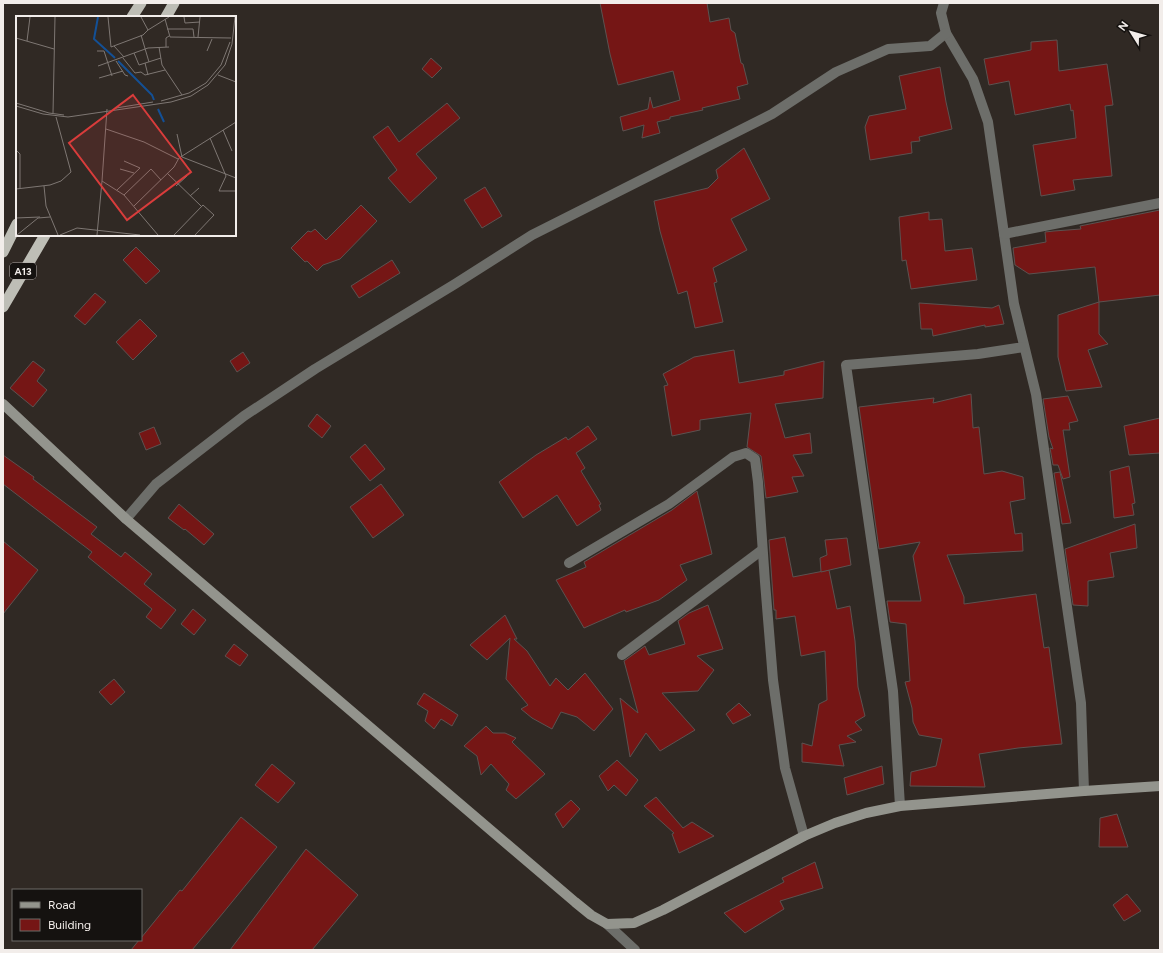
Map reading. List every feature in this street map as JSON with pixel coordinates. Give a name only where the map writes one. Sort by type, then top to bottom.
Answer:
[{"type":"highway","points":[[133,16],[140,3]]},
{"type":"highway","points":[[167,16],[174,3]]},
{"type":"highway","name":"A13","points":[[3,252],[16,226]]},
{"type":"highway","name":"A13","points":[[3,307],[43,236]]},
{"type":"main road","points":[[3,404],[126,519],[575,902],[591,915],[607,924],[634,923],[663,910],[804,836],[835,823],[866,813],[900,806],[1084,790],[1160,786]]},
{"type":"street","points":[[944,3],[940,13],[946,33],[973,79],[988,122],[1014,304],[1036,394],[1081,703],[1084,790]]},
{"type":"street","points":[[126,519],[156,484],[244,416],[316,369],[532,235],[772,114],[836,72],[888,49],[930,46],[946,33]]},
{"type":"street","points":[[1004,234],[1160,203]]},
{"type":"street","points":[[900,806],[893,691],[846,365],[978,354],[1024,347]]},
{"type":"street","points":[[569,563],[670,504],[733,457],[746,454],[755,459],[773,680],[785,768],[804,836]]},
{"type":"street","points":[[622,655],[762,550]]},
{"type":"street","points":[[607,924],[635,950]]},
{"type":"building","points":[[600,3],[707,3],[710,22],[729,18],[731,30],[735,33],[741,63],[743,64],[748,84],[737,87],[740,99],[702,108],[703,110],[670,117],[670,119],[657,122],[660,133],[642,138],[644,125],[623,131],[620,117],[648,109],[650,97],[653,108],[680,100],[673,71],[618,85]]},
{"type":"building","points":[[1057,40],[1059,71],[1107,64],[1113,105],[1105,106],[1112,176],[1073,180],[1075,190],[1041,196],[1033,145],[1076,138],[1073,110],[1071,111],[1070,104],[1015,115],[1009,81],[989,85],[984,59],[1031,50],[1031,42]]},
{"type":"building","points":[[431,58],[442,68],[432,78],[422,69]]},
{"type":"building","points":[[940,67],[952,129],[919,137],[920,141],[911,142],[912,153],[870,160],[865,127],[869,116],[906,109],[899,76]]},
{"type":"building","points":[[447,103],[460,118],[416,154],[437,178],[410,203],[388,178],[397,170],[373,137],[388,126],[399,142]]},
{"type":"building","points":[[744,148],[770,199],[731,219],[747,250],[713,268],[717,282],[714,283],[723,322],[695,328],[687,291],[678,294],[660,231],[654,201],[708,188],[718,178],[716,170]]},
{"type":"building","points":[[485,187],[502,216],[482,228],[464,200]]},
{"type":"building","points":[[361,205],[377,221],[340,259],[323,265],[317,271],[307,261],[305,262],[291,248],[308,231],[311,232],[315,229],[326,240]]},
{"type":"building","points":[[1160,210],[1160,295],[1099,302],[1095,267],[1029,274],[1015,265],[1013,248],[1046,242],[1045,232],[1081,229],[1080,226]]},
{"type":"building","points":[[929,212],[929,220],[942,219],[945,251],[972,248],[977,280],[911,289],[906,260],[902,261],[899,217]]},
{"type":"building","points":[[136,247],[160,271],[146,284],[123,260]]},
{"type":"building","points":[[392,260],[400,273],[359,298],[351,286]]},
{"type":"building","points":[[95,293],[106,302],[85,325],[74,316]]},
{"type":"building","points":[[1099,302],[1099,334],[1108,344],[1088,350],[1102,387],[1066,391],[1058,357],[1058,315]]},
{"type":"building","points":[[919,303],[992,308],[999,305],[1004,324],[985,327],[985,325],[933,336],[932,329],[921,329]]},
{"type":"building","points":[[140,319],[157,336],[133,360],[116,342]]},
{"type":"building","points":[[734,350],[739,383],[784,375],[784,371],[824,361],[823,398],[775,404],[785,438],[810,433],[812,453],[793,455],[804,476],[792,477],[798,492],[766,498],[761,456],[747,447],[751,413],[700,420],[700,430],[672,436],[664,386],[668,385],[663,374],[694,357]]},
{"type":"building","points":[[243,352],[250,363],[237,372],[230,361]]},
{"type":"building","points":[[33,361],[45,370],[37,381],[47,390],[33,407],[10,388]]},
{"type":"building","points":[[971,394],[973,428],[979,427],[984,474],[1002,471],[1023,477],[1025,499],[1010,502],[1015,534],[1022,533],[1023,551],[947,555],[964,597],[964,604],[1036,594],[1044,648],[1049,647],[1062,744],[1018,748],[979,754],[985,787],[910,786],[911,772],[936,766],[942,739],[919,735],[913,722],[912,708],[905,682],[910,681],[906,624],[890,622],[887,601],[921,601],[913,556],[920,542],[879,549],[859,407],[934,398],[933,403]]},
{"type":"building","points":[[1068,396],[1078,421],[1069,423],[1070,430],[1063,430],[1070,477],[1063,479],[1058,465],[1053,465],[1050,448],[1053,449],[1049,437],[1043,399]]},
{"type":"building","points":[[317,414],[331,426],[322,438],[308,426]]},
{"type":"building","points":[[1160,418],[1160,453],[1129,455],[1124,426]]},
{"type":"building","points":[[588,426],[597,439],[576,453],[585,468],[581,471],[601,504],[599,505],[601,510],[577,526],[557,495],[523,518],[499,482],[536,455],[566,437],[568,440]]},
{"type":"building","points":[[154,427],[161,444],[146,450],[139,433]]},
{"type":"building","points":[[365,444],[385,469],[370,481],[350,457]]},
{"type":"building","points":[[3,455],[34,477],[33,479],[97,527],[91,534],[121,557],[125,552],[152,574],[144,584],[176,610],[161,629],[146,617],[152,609],[88,557],[92,552],[3,484]]},
{"type":"building","points":[[1129,466],[1135,503],[1132,504],[1134,515],[1114,518],[1110,471]]},
{"type":"building","points":[[1060,472],[1071,523],[1062,524],[1054,473]]},
{"type":"building","points":[[381,484],[404,515],[373,538],[350,507]]},
{"type":"building","points":[[697,491],[712,554],[680,565],[687,580],[659,600],[626,612],[625,610],[584,628],[556,580],[586,567],[584,562],[672,510]]},
{"type":"building","points":[[179,504],[214,534],[204,545],[185,529],[184,530],[168,518]]},
{"type":"building","points":[[1135,524],[1137,548],[1110,553],[1114,577],[1088,581],[1088,606],[1073,605],[1065,549]]},
{"type":"building","points":[[785,537],[793,577],[829,570],[837,609],[850,606],[855,641],[858,687],[865,716],[855,722],[862,730],[847,736],[856,742],[839,745],[844,766],[802,762],[802,743],[812,746],[819,704],[827,700],[825,651],[801,656],[795,616],[776,619],[769,540]]},
{"type":"building","points":[[847,538],[851,565],[821,572],[820,558],[827,555],[825,540]]},
{"type":"building","points":[[3,541],[38,570],[3,614]]},
{"type":"building","points":[[708,605],[723,649],[697,656],[714,670],[698,691],[662,693],[695,730],[660,751],[646,733],[630,757],[620,698],[638,713],[624,661],[645,646],[649,655],[685,644],[678,621],[689,613]]},
{"type":"building","points":[[193,609],[206,620],[194,635],[181,624]]},
{"type":"building","points":[[505,615],[517,639],[514,639],[527,651],[550,686],[556,678],[568,690],[585,673],[613,709],[594,731],[577,717],[561,712],[552,729],[532,718],[521,709],[528,705],[506,679],[510,638],[487,660],[470,645]]},
{"type":"building","points":[[234,644],[248,655],[240,666],[225,656]]},
{"type":"building","points":[[114,679],[125,692],[111,705],[99,692]]},
{"type":"building","points":[[424,693],[458,715],[452,726],[441,719],[434,729],[425,721],[428,711],[417,704]]},
{"type":"building","points":[[739,703],[751,715],[733,724],[726,714]]},
{"type":"building","points":[[486,726],[493,733],[505,733],[516,738],[512,742],[545,774],[516,799],[506,790],[509,784],[491,764],[481,775],[477,756],[464,746]]},
{"type":"building","points":[[617,760],[638,780],[626,796],[614,785],[608,791],[599,776]]},
{"type":"building","points":[[272,764],[295,783],[278,803],[255,785]]},
{"type":"building","points":[[882,766],[884,784],[847,795],[844,778]]},
{"type":"building","points":[[656,797],[683,828],[692,822],[714,836],[679,853],[672,834],[674,833],[644,806]]},
{"type":"building","points":[[571,800],[580,809],[563,828],[555,814]]},
{"type":"building","points":[[1117,814],[1128,847],[1099,847],[1100,818]]},
{"type":"building","points":[[241,817],[277,847],[192,950],[131,950],[138,941],[142,941],[142,937],[180,890],[182,891]]},
{"type":"building","points":[[306,849],[358,895],[312,950],[230,950]]},
{"type":"building","points":[[815,862],[823,888],[780,901],[784,909],[745,933],[724,913],[784,882],[782,878]]},
{"type":"building","points":[[1127,894],[1141,911],[1124,921],[1113,905]]}]
